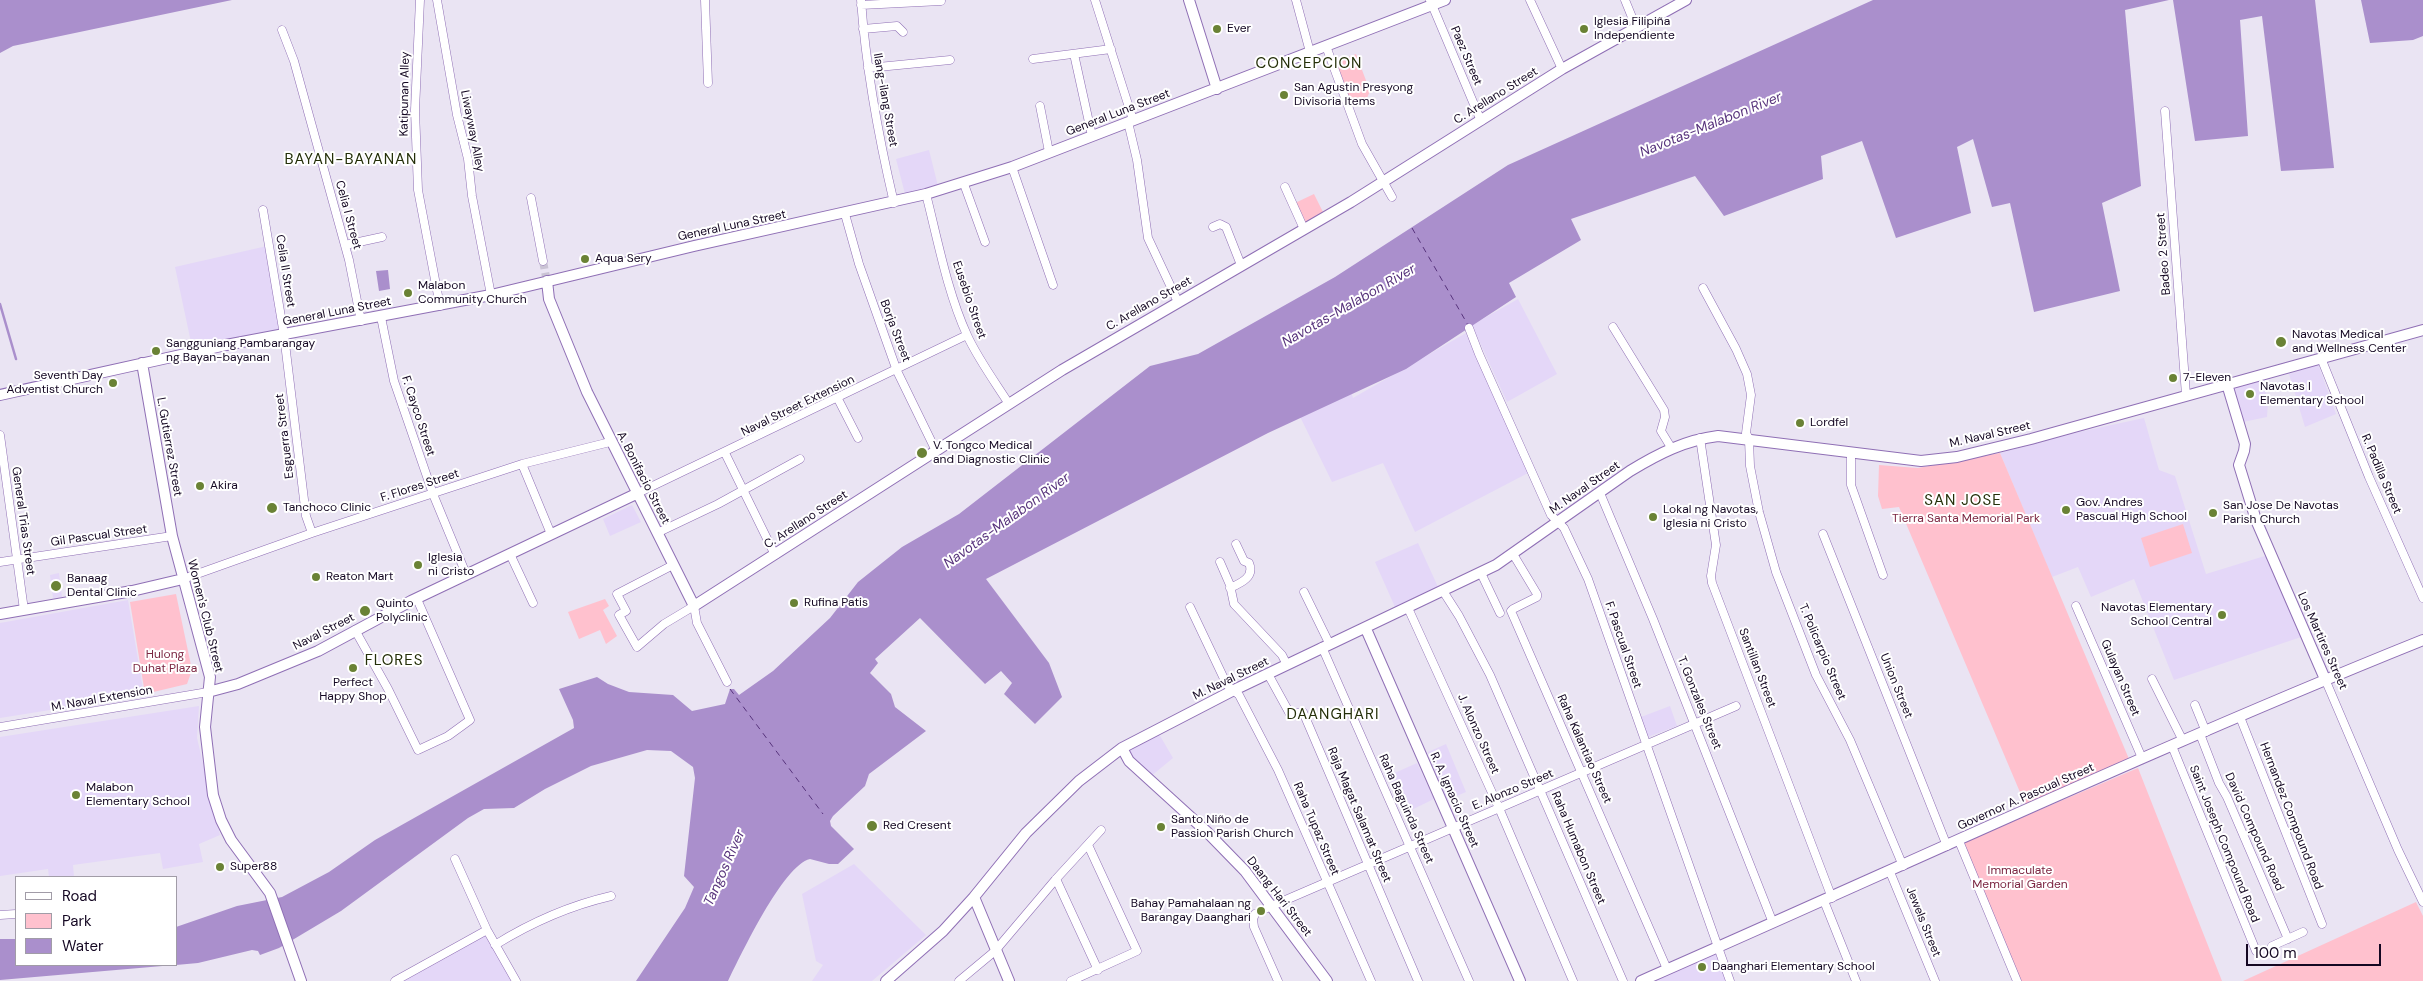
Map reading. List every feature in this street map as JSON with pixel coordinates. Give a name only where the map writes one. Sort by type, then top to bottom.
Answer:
[{"type":"main road","points":[[1189,0],[1217,89]]},
{"type":"main road","name":"General Luna Street","points":[[0,395],[226,345],[491,295],[546,279],[846,214],[964,184],[1217,89],[1431,3],[1445,0]]},
{"type":"main road","name":"C. Arellano Street","points":[[694,606],[1009,404],[1178,302],[1383,183],[1562,69],[1686,0]]},
{"type":"main road","name":"A. Bonifacio Street","points":[[546,279],[550,299],[586,392],[694,606]]},
{"type":"main road","name":"M. Naval Street","points":[[886,981],[943,931],[974,898],[1026,833],[1079,781],[1122,748],[1326,645],[1481,573],[1513,554],[1644,462],[1672,449],[1700,438],[1718,436],[1921,461],[1958,456],[2031,439],[2321,358],[2422,333]]},
{"type":"main road","name":"L. Gutierrez Street","points":[[142,363],[172,536]]},
{"type":"main road","name":"Los Martires Street","points":[[2227,384],[2244,444],[2244,452],[2238,465],[2256,520],[2325,679]]},
{"type":"main road","name":"Naval Street","points":[[208,692],[238,684],[318,651],[417,598],[636,494]]},
{"type":"main road","name":"Women's Club Street","points":[[172,536],[210,677],[204,727],[214,795],[221,820],[231,840],[270,893],[301,981]]},
{"type":"main road","points":[[0,614],[183,579]]},
{"type":"main road","name":"R. A. Ignacio Street","points":[[1366,628],[1520,981]]},
{"type":"main road","name":"Governor A. Pascual Street","points":[[1641,981],[1890,872],[2142,758],[2325,679],[2423,640]]},
{"type":"main road","name":"Daang Hari Street","points":[[1122,748],[1129,761],[1207,832],[1245,871],[1269,907],[1327,981]]},
{"type":"main road","points":[[974,898],[1009,981]]},
{"type":"street","name":"Katipunan Alley","points":[[420,0],[415,134],[418,190],[440,306]]},
{"type":"street","name":"Liwayway Alley","points":[[437,0],[457,115],[468,159],[472,196],[491,295]]},
{"type":"street","points":[[705,0],[708,83]]},
{"type":"street","points":[[1094,0],[1130,121],[1148,238],[1178,302]]},
{"type":"street","points":[[1296,0],[1310,52]]},
{"type":"street","points":[[1530,0],[1562,69]]},
{"type":"street","points":[[1625,0],[1636,27]]},
{"type":"street","points":[[861,3],[941,1]]},
{"type":"street","name":"Ilang-ilang Street","points":[[861,3],[875,121],[894,203]]},
{"type":"street","name":"Paez Street","points":[[1431,3],[1481,121]]},
{"type":"street","points":[[863,29],[897,26],[903,32]]},
{"type":"street","name":"Celia I Street","points":[[282,30],[294,61],[344,245],[361,321]]},
{"type":"street","points":[[1326,46],[1362,144],[1392,197]]},
{"type":"street","points":[[1033,59],[1110,49]]},
{"type":"street","points":[[1074,54],[1092,136]]},
{"type":"street","points":[[868,68],[950,60]]},
{"type":"street","points":[[1040,106],[1050,152]]},
{"type":"street","name":"Badeo 2 Street","points":[[2165,111],[2186,396]]},
{"type":"street","points":[[1012,167],[1053,285]]},
{"type":"street","points":[[964,184],[984,242]]},
{"type":"street","points":[[1285,187],[1304,229]]},
{"type":"street","name":"Eusebio Street","points":[[926,194],[948,277],[967,335],[1009,404]]},
{"type":"street","points":[[531,198],[543,261]]},
{"type":"street","name":"Celia II Street","points":[[263,210],[284,335]]},
{"type":"street","name":"Borja Street","points":[[846,214],[858,264],[897,371],[936,451]]},
{"type":"street","points":[[1213,227],[1220,224],[1226,227],[1241,265]]},
{"type":"street","points":[[344,245],[382,237]]},
{"type":"street","name":"T. Policarpio Street","points":[[1703,288],[1736,349],[1747,374],[1751,395],[1746,433],[1750,466],[1764,530],[1776,572],[1816,675],[1850,740],[1903,866]]},
{"type":"street","name":"F. Cayco Street","points":[[381,317],[394,381],[433,494],[466,574]]},
{"type":"street","points":[[1613,327],[1664,410],[1665,417],[1661,431],[1672,449]]},
{"type":"street","name":"F. Pascual Street","points":[[1469,328],[1551,515],[1564,528],[1588,579],[1645,745],[1730,981]]},
{"type":"street","name":"Esguerra Street","points":[[284,335],[306,516],[312,533]]},
{"type":"street","name":"Naval Street Extension","points":[[636,494],[897,371],[967,335]]},
{"type":"street","name":"R. Padilla Street","points":[[2321,358],[2369,477],[2423,598]]},
{"type":"street","points":[[838,399],[858,438]]},
{"type":"street","name":"General Trias Street","points":[[0,435],[24,610]]},
{"type":"street","name":"Santillan Street","points":[[1700,438],[1716,545],[1711,576],[1712,583],[1828,899],[1856,981]]},
{"type":"street","name":"F. Flores Street","points":[[183,579],[312,533],[522,464],[610,442]]},
{"type":"street","points":[[1851,452],[1851,485],[1883,575]]},
{"type":"street","points":[[724,453],[775,555]]},
{"type":"street","points":[[657,532],[742,491],[800,459]]},
{"type":"street","points":[[522,464],[551,534]]},
{"type":"street","name":"T. Gonzales Street","points":[[1600,493],[1695,724],[1773,923]]},
{"type":"street","name":"Union Street","points":[[1823,534],[1947,846]]},
{"type":"street","name":"Gil Pascual Street","points":[[0,562],[172,536]]},
{"type":"street","points":[[1230,588],[1247,580],[1250,572],[1249,563],[1244,561],[1236,544]]},
{"type":"street","points":[[510,554],[533,602]]},
{"type":"street","name":"Raha Kalantiao Street","points":[[1513,554],[1537,594],[1536,597],[1513,608],[1511,611],[1667,969]]},
{"type":"street","points":[[1220,562],[1234,604],[1282,656],[1287,665]]},
{"type":"street","name":"C. Arellano Street","points":[[673,565],[617,594],[626,611],[619,615],[637,647],[664,624],[694,606]]},
{"type":"street","points":[[1481,573],[1500,614]]},
{"type":"street","name":"Raha Humabon Street","points":[[1443,591],[1460,616],[1490,675],[1623,981]]},
{"type":"street","name":"Raha Baguinda Street","points":[[1304,592],[1410,847],[1469,981]]},
{"type":"street","points":[[355,630],[388,689],[418,750],[448,736],[470,720],[417,598]]},
{"type":"street","name":"A. Bonifacio Street","points":[[694,606],[697,623],[727,682]]},
{"type":"street","name":"Gulayan Street","points":[[2076,606],[2142,758]]},
{"type":"street","name":"Raha Tupaz Street","points":[[1190,607],[1227,684],[1234,690],[1278,770],[1371,981]]},
{"type":"street","name":"J. Alonzo Street","points":[[1408,608],[1499,808],[1573,981]]},
{"type":"street","name":"Raja Magat Salamat Street","points":[[1268,674],[1290,714],[1303,712],[1418,981]]},
{"type":"street","points":[[2152,679],[2182,741]]},
{"type":"street","name":"Los Martires Street","points":[[2325,679],[2398,850],[2423,902]]},
{"type":"street","name":"M. Naval Extension","points":[[0,727],[208,692]]},
{"type":"street","name":"David Compound Road","points":[[2195,705],[2219,783],[2228,797],[2288,939]]},
{"type":"street","name":"E. Alonzo Street","points":[[1269,907],[1736,706]]},
{"type":"street","name":"Hernandez Compound Road","points":[[2240,716],[2322,924]]},
{"type":"street","name":"Saint Joseph Compound Road","points":[[2172,746],[2256,951]]},
{"type":"street","points":[[960,981],[996,951],[1056,878],[1101,830]]},
{"type":"street","points":[[1959,841],[2017,981]]},
{"type":"street","points":[[1071,981],[1136,952],[1088,845]]},
{"type":"street","points":[[455,859],[487,930],[516,981]]},
{"type":"street","name":"Jewels Street","points":[[1890,872],[1935,981]]},
{"type":"street","points":[[1056,878],[1098,970]]},
{"type":"street","points":[[495,945],[526,926],[561,910],[611,896]]},
{"type":"street","points":[[0,915],[15,914]]},
{"type":"street","points":[[1255,914],[1253,919],[1254,927],[1278,981]]},
{"type":"street","points":[[395,981],[487,930]]},
{"type":"street","points":[[2272,946],[2303,932]]},
{"type":"shaded area","points":[[929,150],[938,186],[905,194],[896,159]]},
{"type":"shaded area","points":[[267,246],[283,330],[192,347],[175,267]]},
{"type":"shaded area","points":[[1518,299],[1557,374],[1507,402],[1472,325]]},
{"type":"shaded area","points":[[1466,333],[1528,473],[1415,532],[1383,463],[1332,482],[1285,386],[1346,375],[1353,398]]},
{"type":"shaded area","points":[[2318,364],[2336,414],[2305,427],[2289,374]]},
{"type":"shaded area","name":"Navotas I Elementary School","points":[[2262,377],[2268,402],[2267,417],[2243,422],[2232,386]]},
{"type":"shaded area","points":[[2144,418],[2159,470],[2175,476],[2206,574],[2268,555],[2304,636],[2174,680],[2134,579],[2091,597],[2078,567],[2052,577],[2000,453],[2079,432]]},
{"type":"shaded area","points":[[632,505],[641,522],[610,536],[603,519]]},
{"type":"shaded area","points":[[1418,543],[1438,587],[1395,607],[1375,562]]},
{"type":"shaded area","name":"Banaag Dental Clinic","points":[[59,573],[62,597],[53,598],[50,575]]},
{"type":"shaded area","points":[[128,600],[144,695],[0,718],[0,623]]},
{"type":"shaded area","name":"Malabon Elementary School","points":[[199,706],[197,738],[220,835],[199,844],[203,862],[163,869],[160,853],[73,865],[74,876],[49,876],[48,869],[0,876],[0,737]]},
{"type":"shaded area","points":[[1670,706],[1677,726],[1648,737],[1641,717]]},
{"type":"shaded area","points":[[1159,734],[1173,758],[1150,777],[1128,751]]},
{"type":"shaded area","points":[[1446,744],[1466,792],[1447,800],[1428,752]]},
{"type":"shaded area","points":[[1417,763],[1434,799],[1405,813],[1388,776]]},
{"type":"shaded area","points":[[854,864],[926,935],[872,981],[812,981],[823,965],[816,961],[802,894]]},
{"type":"shaded area","points":[[487,933],[515,981],[403,981]]},
{"type":"shaded area","name":"Daanghari Elementary School","points":[[1716,953],[1726,981],[1651,981]]},
{"type":"green space","points":[[1356,54],[1370,91],[1367,98],[1356,102],[1350,99],[1334,63]]},
{"type":"green space","points":[[1314,194],[1323,212],[1305,223],[1295,203]]},
{"type":"green space","name":"Tierra Santa Memorial Park","points":[[2000,453],[2129,759],[2025,804],[1899,507],[1882,509],[1878,496],[1879,465],[1918,468]]},
{"type":"green space","points":[[2183,524],[2192,553],[2150,567],[2141,538]]},
{"type":"green space","name":"Hulong Duhat Plaza","points":[[176,594],[192,670],[187,684],[145,694],[130,602]]},
{"type":"green space","points":[[605,599],[609,606],[603,610],[617,636],[606,644],[600,630],[579,639],[568,612]]},
{"type":"green space","name":"Immaculate Memorial Garden","points":[[2138,768],[2222,981],[2019,981],[1962,843]]},
{"type":"green space","points":[[2416,902],[2423,916],[2423,981],[2243,981]]},
{"type":"water","points":[[0,0],[232,0],[13,46],[0,53]]},
{"type":"water","points":[[1873,0],[2169,0],[2125,10],[2141,186],[2102,203],[2120,291],[2034,312],[2010,203],[1992,207],[1973,139],[1957,147],[1971,213],[1896,238],[1862,141],[1821,156],[1823,179],[1724,216],[1695,176],[1571,219],[1581,240],[1509,283],[1516,297],[1406,369],[1268,433],[986,579],[1049,663],[1062,697],[1035,724],[1004,694],[1012,683],[1001,671],[985,684],[920,618],[875,659],[878,663],[870,673],[891,694],[895,707],[926,731],[869,774],[865,786],[833,816],[830,821],[831,826],[854,849],[838,864],[829,864],[810,859],[799,865],[776,893],[764,912],[728,981],[636,981],[685,908],[694,887],[684,876],[695,778],[693,767],[671,751],[647,750],[591,766],[545,789],[514,808],[484,809],[468,818],[341,911],[279,948],[260,955],[258,951],[252,950],[198,963],[178,965],[178,926],[237,906],[282,897],[329,872],[375,840],[574,728],[573,720],[559,689],[597,677],[608,684],[629,692],[673,695],[692,711],[725,704],[730,689],[734,689],[739,695],[773,671],[830,618],[858,582],[902,547],[959,514],[1150,366],[1198,354],[1335,277],[1508,165]]},
{"type":"water","points":[[2173,0],[2315,0],[2334,168],[2281,171],[2262,16],[2240,20],[2248,136],[2195,141]]},
{"type":"water","points":[[2361,0],[2423,0],[2423,36],[2413,40],[2370,43]]},
{"type":"water","points":[[388,270],[390,289],[379,291],[376,271]]},
{"type":"water","points":[[0,939],[15,939],[15,966],[162,966],[0,980]]},
{"type":"waterway","points":[[0,304],[16,359]]},
{"type":"ferry route","points":[[1412,228],[1468,325]]},
{"type":"ferry route","points":[[730,689],[823,814]]},
{"type":"tunnel","points":[[543,261],[546,277]]},
{"type":"place","name":"Ever","points":[[1217,29]]},
{"type":"place","name":"Iglesia Filipiña Independiente","points":[[1584,29]]},
{"type":"place","name":"San Agustin Presyong Divisoria Items","points":[[1284,95]]},
{"type":"place","name":"Aqua Sery","points":[[585,259]]},
{"type":"place","name":"Malabon Community Church","points":[[408,293]]},
{"type":"place","name":"Navotas Medical and Wellness Center","points":[[2281,342]]},
{"type":"place","name":"Sangguniang Pambarangay ng Bayan-bayanan","points":[[156,351]]},
{"type":"place","name":"7-Eleven","points":[[2173,378]]},
{"type":"place","name":"Seventh Day Adventist Church","points":[[113,383]]},
{"type":"place","name":"Navotas I Elementary School","points":[[2250,394]]},
{"type":"place","name":"Lordfel","points":[[1800,423]]},
{"type":"place","name":"V. Tongco Medical and Diagnostic Clinic","points":[[922,453]]},
{"type":"place","name":"Akira","points":[[200,486]]},
{"type":"place","name":"Tanchoco Clinic","points":[[272,508]]},
{"type":"place","name":"Gov. Andres Pascual High School","points":[[2066,510]]},
{"type":"place","name":"San Jose De Navotas Parish Church","points":[[2213,513]]},
{"type":"place","name":"Lokal ng Navotas, Iglesia ni Cristo","points":[[1653,517]]},
{"type":"place","name":"Iglesia ni Cristo","points":[[418,565]]},
{"type":"place","name":"Reaton Mart","points":[[316,577]]},
{"type":"place","name":"Banaag Dental Clinic","points":[[56,586]]},
{"type":"place","name":"Rufina Patis","points":[[794,603]]},
{"type":"place","name":"Quinto Polyclinic","points":[[365,611]]},
{"type":"place","name":"Navotas Elementary School Central","points":[[2222,615]]},
{"type":"place","name":"Perfect Happy Shop","points":[[353,668]]},
{"type":"place","name":"Malabon Elementary School","points":[[76,795]]},
{"type":"place","name":"Red Cresent","points":[[872,826]]},
{"type":"place","name":"Santo Niño de Passion Parish Church","points":[[1161,827]]},
{"type":"place","name":"Super88","points":[[220,867]]},
{"type":"place","name":"Bahay Pamahalaan ng Barangay Daanghari","points":[[1261,911]]},
{"type":"place","name":"Daanghari Elementary School","points":[[1702,967]]},
{"type":"district","name":"CONCEPCION","points":[[1309,64]]},
{"type":"district","name":"BAYAN-BAYANAN","points":[[351,160]]},
{"type":"district","name":"SAN JOSE","points":[[1963,501]]},
{"type":"district","name":"FLORES","points":[[394,661]]},
{"type":"district","name":"DAANGHARI","points":[[1333,715]]},
{"type":"water label","name":"Navotas-Malabon River","points":[[1711,125]]},
{"type":"water label","name":"Navotas-Malabon River","points":[[1349,306]]},
{"type":"water label","name":"Navotas-Malabon River","points":[[1007,521]]},
{"type":"water label","name":"Tangos River","points":[[725,868]]}]
